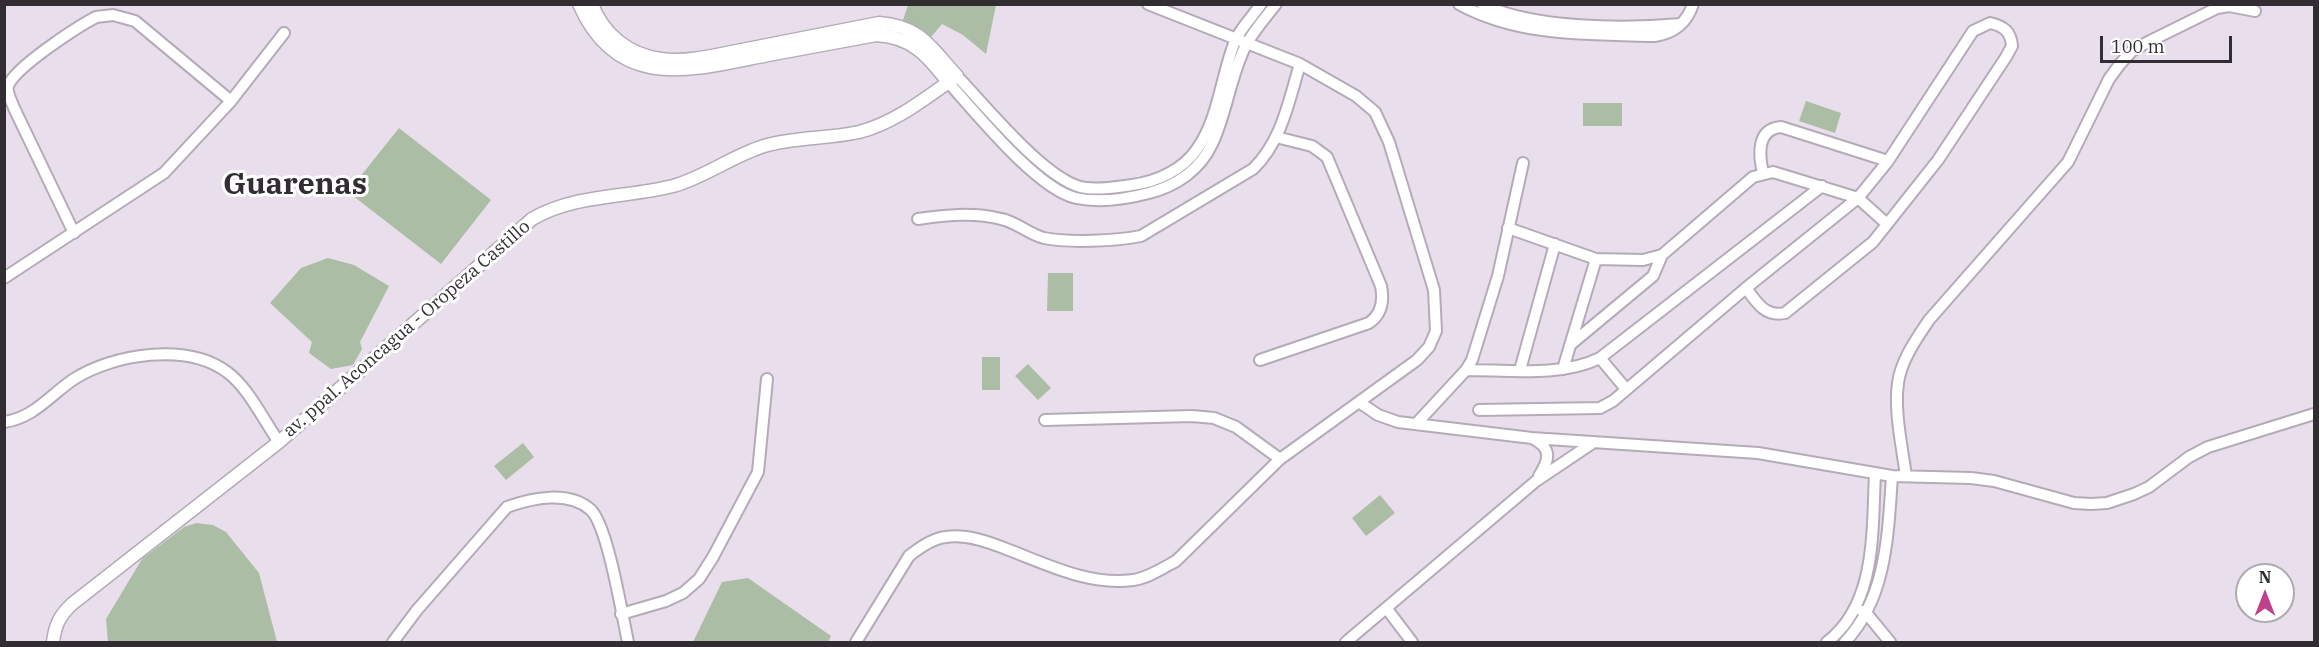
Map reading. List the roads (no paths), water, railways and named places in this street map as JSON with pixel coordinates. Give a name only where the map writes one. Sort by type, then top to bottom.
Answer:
[{"type":"street","points":[[579,4],[596,36],[612,51],[650,67],[691,69],[876,35],[893,36],[909,42],[953,79],[1060,178],[1085,188],[1135,185],[1156,180],[1189,159],[1206,133],[1235,40],[1261,4]]},
{"type":"street","points":[[592,4],[603,26],[615,39],[627,47],[660,59],[692,59],[879,23],[906,28],[920,35],[981,119],[1046,183],[1076,198],[1108,200],[1159,190],[1187,176],[1200,164],[1211,146],[1222,119],[1247,44],[1276,4]]},
{"type":"street","points":[[856,642],[909,556],[920,547],[944,537],[964,536],[989,542],[1074,575],[1134,580],[1155,573],[1176,561],[1280,459],[1417,360],[1429,347],[1436,331],[1434,290],[1382,124],[1375,112],[1356,96],[1300,64],[1148,4]]},
{"type":"street","points":[[1459,4],[1490,19],[1510,25],[1553,32],[1655,36],[1669,34],[1682,24],[1690,15],[1693,4]]},
{"type":"street","points":[[1482,4],[1509,15],[1553,23],[1650,27],[1682,24]]},
{"type":"street","points":[[1906,476],[1899,419],[1898,382],[1914,342],[1929,320],[2068,162],[2109,79],[2120,64],[2132,51],[2217,8],[2229,6],[2255,11]]},
{"type":"street","points":[[74,233],[14,108],[8,90],[9,84],[22,67],[96,17],[123,16],[143,26],[231,101]]},
{"type":"street","points":[[1479,410],[1600,408],[1613,401],[1746,288],[1858,198],[1888,161],[1973,31],[1990,23],[2001,26],[2008,32],[2012,46],[2008,53],[1942,153],[1873,242],[1785,313],[1772,314],[1764,310],[1746,288]]},
{"type":"street","points":[[4,278],[164,173],[231,101],[285,33]]},
{"type":"street","points":[[918,219],[962,216],[1001,219],[1042,237],[1056,239],[1141,237],[1253,169],[1264,158],[1276,137],[1300,64]]},
{"type":"street","name":"av. ppal. Aconcagua - Oropeza Castillo","points":[[53,642],[55,627],[67,609],[279,442],[532,219],[543,212],[581,201],[674,186],[762,147],[875,127],[908,110],[953,79]]},
{"type":"street","points":[[1763,173],[1759,155],[1760,144],[1765,134],[1773,128],[1781,127],[1888,161]]},
{"type":"street","points":[[1260,360],[1369,324],[1380,313],[1382,305],[1381,286],[1327,157],[1312,146],[1276,137]]},
{"type":"street","points":[[1416,424],[1466,370],[1472,360],[1498,276],[1523,163]]},
{"type":"street","points":[[1570,345],[1653,276],[1662,255],[1743,185],[1763,173],[1773,172],[1858,198],[1887,224]]},
{"type":"street","points":[[1466,370],[1563,369],[1584,366],[1600,358],[1822,186]]},
{"type":"street","points":[[1508,228],[1596,259],[1643,260],[1662,255]]},
{"type":"street","points":[[1520,370],[1555,244]]},
{"type":"street","points":[[1563,369],[1596,259]]},
{"type":"street","points":[[4,422],[27,416],[91,369],[131,357],[178,355],[213,363],[228,372],[238,382],[279,442]]},
{"type":"street","points":[[1600,358],[1626,389]]},
{"type":"street","points":[[621,614],[666,601],[683,593],[699,579],[713,557],[758,472],[767,379]]},
{"type":"street","points":[[1359,402],[1378,415],[1398,422],[1532,438],[1758,453],[1892,476],[1971,478],[1994,481],[2074,503],[2107,503],[2149,487],[2189,457],[2208,447],[2314,414]]},
{"type":"street","points":[[1045,420],[1192,416],[1214,418],[1236,428],[1280,459]]},
{"type":"street","points":[[1532,438],[1541,442],[1548,458],[1536,481]]},
{"type":"street","points":[[1346,642],[1536,481],[1594,442]]},
{"type":"street","points":[[1827,642],[1845,625],[1862,596],[1872,536],[1875,474]]},
{"type":"street","points":[[1845,642],[1867,614],[1878,583],[1884,558],[1892,476]]},
{"type":"street","points":[[393,642],[417,610],[507,507],[527,500],[549,498],[571,500],[591,511],[603,532],[628,642]]},
{"type":"street","points":[[1856,608],[1867,614],[1890,642]]},
{"type":"street","points":[[1387,609],[1413,642]]},
{"type":"district","name":"Guarenas","points":[[295,185]]}]
